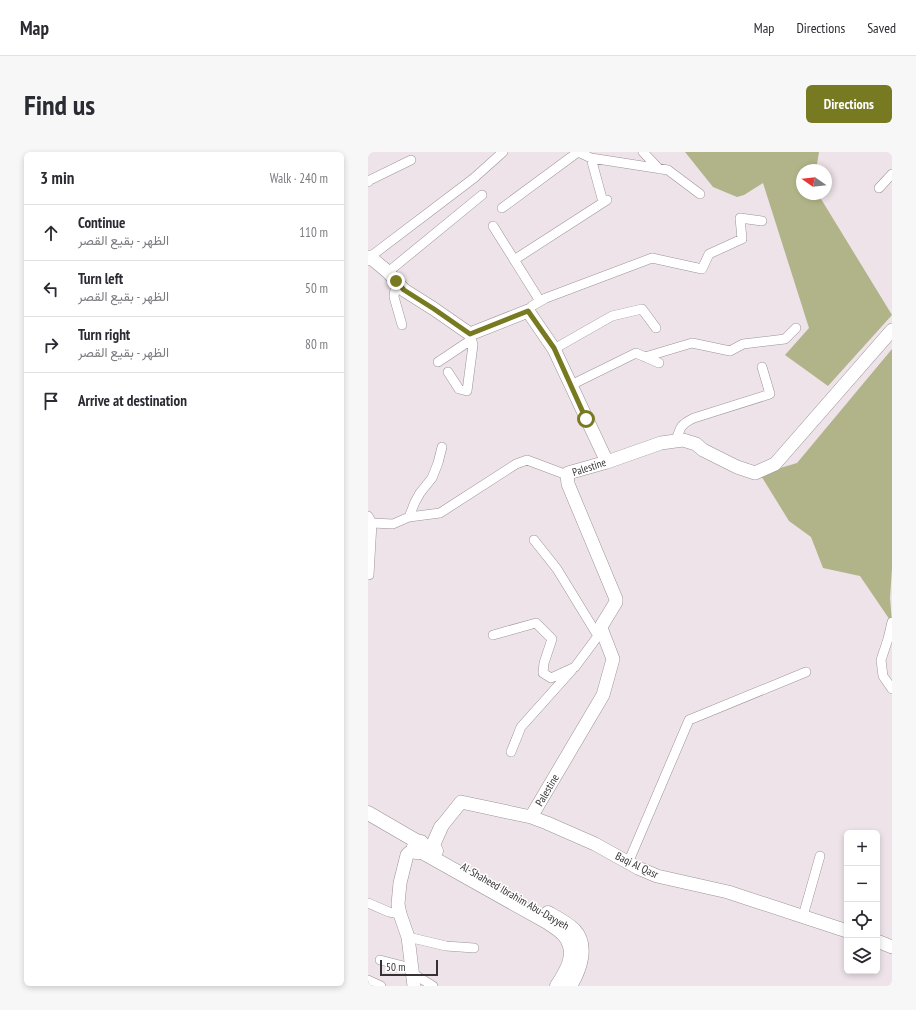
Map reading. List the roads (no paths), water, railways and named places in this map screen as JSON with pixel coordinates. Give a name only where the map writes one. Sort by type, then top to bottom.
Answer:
[{"type":"main road","points":[[369,258],[392,276],[404,290],[434,309],[470,337],[528,311],[554,348],[607,462]]},
{"type":"main road","name":"Palestine","points":[[531,816],[603,695],[613,659],[600,633],[602,625],[616,602],[616,599],[568,484],[567,476],[570,472],[607,462],[661,443],[676,441],[687,441],[696,444],[703,450],[746,471],[755,473],[775,464],[892,330]]},
{"type":"main road","name":"Baqi Al Qasr","points":[[441,827],[461,802],[531,816],[595,844],[628,863],[657,876],[728,892],[844,930]]},
{"type":"main road","name":"Al-Shaheed Ibrahim Abu-Dayyeh","points":[[368,813],[547,922],[562,933],[570,945],[571,956],[568,969],[557,986]]},
{"type":"main road","name":"Al-Shaheed Ibrahim Abu-Dayyeh","points":[[368,822],[422,847],[564,922],[576,932],[580,939],[581,963],[570,986]]},
{"type":"main road","points":[[414,986],[408,937],[398,904],[400,883],[406,856],[410,852],[422,847],[433,845],[441,827]]},
{"type":"main road","points":[[880,942],[892,947]]},
{"type":"street","points":[[369,258],[474,178],[503,152]]},
{"type":"street","points":[[502,208],[578,152],[591,158],[668,170],[700,194]]},
{"type":"street","points":[[643,152],[659,168]]},
{"type":"street","points":[[514,260],[605,201],[591,158]]},
{"type":"street","points":[[368,182],[411,160]]},
{"type":"street","points":[[879,188],[892,174]]},
{"type":"street","points":[[402,325],[394,297],[392,276],[482,195]]},
{"type":"street","points":[[528,311],[546,298],[652,258],[702,268],[709,254],[742,239],[740,218],[762,221]]},
{"type":"street","points":[[493,226],[540,301]]},
{"type":"street","points":[[554,348],[612,316],[642,309],[656,328]]},
{"type":"street","points":[[646,357],[692,343],[730,351],[743,344],[785,338],[796,328]]},
{"type":"street","points":[[438,362],[470,337],[472,345],[467,391],[459,389],[448,372]]},
{"type":"street","points":[[571,385],[636,353],[659,363]]},
{"type":"street","points":[[676,441],[679,429],[684,423],[694,418],[770,394],[762,367]]},
{"type":"street","points":[[409,518],[420,493],[432,478],[442,447]]},
{"type":"street","points":[[369,575],[370,519],[392,524],[409,518],[440,514],[516,464],[527,460],[567,476]]},
{"type":"street","points":[[511,752],[521,727],[575,667],[600,633],[557,569],[534,540]]},
{"type":"street","points":[[892,622],[881,660],[883,676],[892,689]]},
{"type":"street","points":[[493,635],[536,623],[552,639],[544,663],[543,673],[551,678],[575,667]]},
{"type":"street","points":[[628,863],[690,720],[806,672]]},
{"type":"street","points":[[803,916],[820,856]]},
{"type":"street","points":[[368,903],[389,912],[400,914]]},
{"type":"street","points":[[408,937],[446,946],[474,948]]},
{"type":"street","points":[[380,960],[411,970],[433,986]]},
{"type":"street","points":[[368,980],[381,986]]}]
